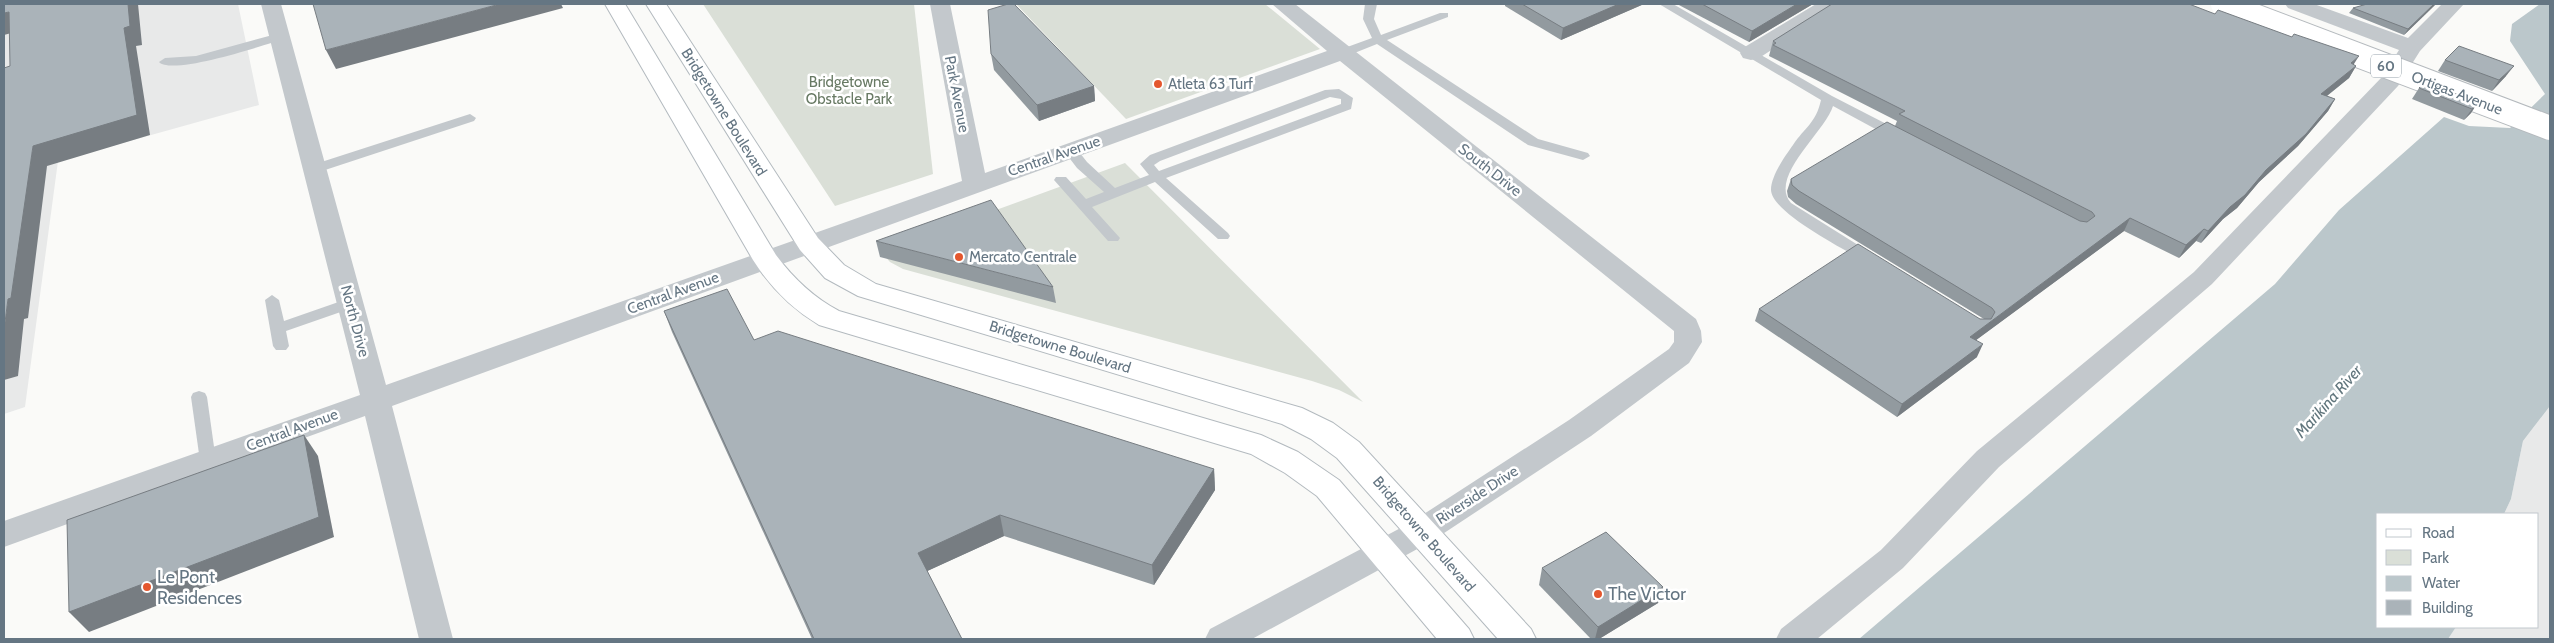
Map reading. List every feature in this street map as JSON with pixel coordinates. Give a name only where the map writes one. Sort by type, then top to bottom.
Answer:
[{"type":"street","name":"North Drive","points":[[271,4],[376,400],[436,639]]},
{"type":"street","points":[[616,4],[766,260],[790,291],[807,306],[829,318],[1260,446],[1288,458],[1309,471],[1328,488],[1457,639]]},
{"type":"street","name":"Bridgetowne Boulevard","points":[[656,4],[809,244],[832,272],[854,285],[1292,416],[1322,431],[1348,450],[1519,639]]},
{"type":"street","name":"Park Avenue","points":[[940,4],[975,184]]},
{"type":"street","name":"South Drive","points":[[1282,4],[1686,326],[1689,342]]},
{"type":"street","points":[[1751,52],[1830,4]]},
{"type":"street","name":"Ortigas Avenue","points":[[2222,4],[2550,128]]},
{"type":"street","name":"Ortigas Avenue","points":[[2267,4],[2550,110]]},
{"type":"street","name":"Ortigas Avenue","points":[[2295,4],[2412,47]]},
{"type":"street","points":[[1794,639],[1892,559],[1988,459],[2203,278],[2390,81],[2412,47],[2454,4]]},
{"type":"street","name":"Central Avenue","points":[[4,534],[1343,53]]},
{"type":"street","name":"Riverside Drive","points":[[1222,639],[1421,532],[1580,428],[1679,356],[1686,350],[1689,342]]},
{"type":"lane","points":[[1371,4],[1366,15],[1368,24],[1379,40],[1534,142],[1583,156]]},
{"type":"lane","points":[[1665,4],[1751,52],[1828,99],[1906,140]]},
{"type":"lane","points":[[1343,53],[1444,15]]},
{"type":"lane","points":[[165,62],[197,60],[280,37]]},
{"type":"lane","points":[[1084,205],[1113,192],[1157,177],[1347,106],[1347,98],[1339,93],[1329,93],[1155,158],[1147,164],[1157,177],[1223,236]]},
{"type":"lane","points":[[1828,99],[1825,114],[1817,127],[1802,140],[1781,176],[1777,186],[1780,199],[1793,212],[1882,266]]},
{"type":"lane","points":[[314,169],[470,118]]},
{"type":"lane","points":[[1071,151],[1082,165],[1113,192]]},
{"type":"lane","points":[[1061,180],[1112,238]]},
{"type":"lane","points":[[272,300],[281,346]]},
{"type":"lane","points":[[278,328],[350,303]]},
{"type":"lane","points":[[199,397],[208,460]]},
{"type":"shaded area","points":[[4,4],[238,4],[259,105],[58,161],[25,407],[4,414]]},
{"type":"shaded area","points":[[2550,406],[2550,639],[2448,639],[2455,628],[2539,628],[2539,513],[2504,513],[2511,499],[2523,441]]},
{"type":"green space","name":"Bridgetowne Obstacle Park","points":[[703,4],[914,4],[933,174],[835,206]]},
{"type":"green space","name":"Atleta 63 Turf","points":[[1016,4],[1265,4],[1320,49],[1126,119]]},
{"type":"green space","points":[[1125,163],[1363,402],[1339,390],[1312,381],[903,269],[890,262],[881,252]]},
{"type":"water","name":"Marikina River","points":[[2540,4],[2550,4],[2550,406],[2523,441],[2511,499],[2504,513],[2376,513],[2376,628],[2455,628],[2448,639],[1859,639],[2275,284],[2339,210],[2444,117],[2469,126],[2510,128],[2545,94],[2510,41],[2512,24]]},
{"type":"building","points":[[4,4],[128,4],[130,26],[124,28],[137,115],[33,146],[11,298],[8,299],[4,330],[4,68],[10,66],[9,12],[4,13]]},
{"type":"building","points":[[313,4],[500,4],[326,50]]},
{"type":"building","points":[[1014,4],[1094,86],[1037,105],[991,54],[988,10]]},
{"type":"building","points":[[1522,4],[1619,4],[1563,28]]},
{"type":"building","points":[[1702,4],[1797,4],[1752,31]]},
{"type":"building","points":[[1832,4],[2189,4],[2215,14],[2218,10],[2292,37],[2294,34],[2359,56],[2351,63],[2356,66],[2321,94],[2335,99],[2306,134],[2266,170],[2245,195],[2230,207],[2208,231],[2204,229],[2186,245],[2130,218],[1970,337],[1983,344],[1902,404],[1759,309],[1858,244],[1980,319],[1991,319],[1995,312],[1992,308],[1799,191],[1792,185],[1791,179],[1887,122],[2080,221],[2087,222],[2095,216],[2092,212],[1899,114],[1905,111],[1773,45],[1776,43],[1773,41]]},
{"type":"building","points":[[2367,4],[2434,4],[2408,29],[2353,8]]},
{"type":"building","points":[[2459,46],[2514,66],[2499,80],[2445,60]]},
{"type":"building","points":[[2425,82],[2478,102],[2472,109],[2419,88]]},
{"type":"building","name":"Mercato Centrale","points":[[991,200],[1053,287],[876,241]]},
{"type":"building","points":[[727,289],[754,340],[778,331],[1214,469],[1152,565],[1000,515],[918,553],[962,639],[814,639],[664,311]]},
{"type":"building","name":"Le Pont Residences","points":[[304,435],[319,517],[69,612],[67,520]]},
{"type":"building","points":[[1606,532],[1663,587],[1598,627],[1542,568]]},
{"type":"place","name":"Atleta 63 Turf","points":[[1158,84]]},
{"type":"place","name":"Mercato Centrale","points":[[959,257]]},
{"type":"place","name":"Le Pont Residences","points":[[147,587]]},
{"type":"place","name":"The Victor","points":[[1598,594]]}]
